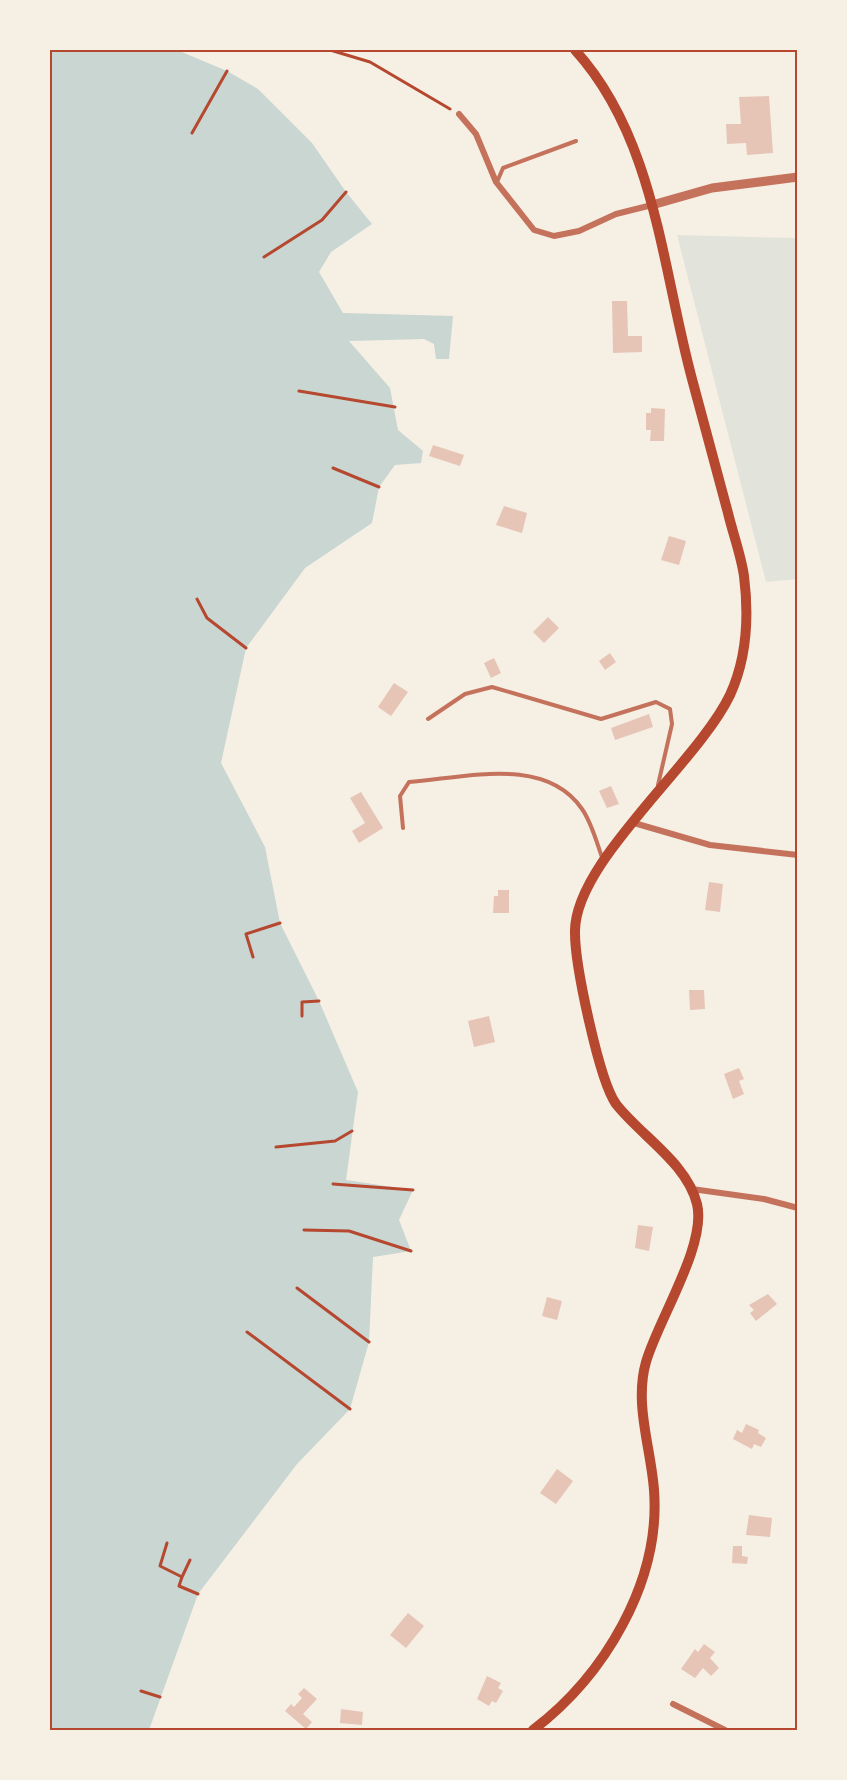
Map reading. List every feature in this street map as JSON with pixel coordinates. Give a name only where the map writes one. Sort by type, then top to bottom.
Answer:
[{"type":"main road","points":[[533,1731],[568,1699],[597,1663],[623,1622],[643,1577],[654,1531],[655,1508],[644,1421],[643,1378],[655,1338],[697,1236],[699,1209],[692,1189],[673,1164],[614,1101],[603,1076],[585,999],[575,934],[576,915],[583,895],[603,861],[693,751],[730,695],[742,657],[747,629],[744,573],[686,358],[652,205],[633,147],[615,109],[591,68],[575,50]]},
{"type":"street","points":[[459,114],[476,134],[496,182],[534,230],[555,236],[579,231],[616,214],[712,188],[798,177]]},
{"type":"street","points":[[634,823],[710,845],[798,855]]},
{"type":"street","points":[[692,1189],[764,1199],[798,1208]]},
{"type":"street","points":[[673,1704],[725,1731]]},
{"type":"lane","points":[[496,182],[503,168],[576,141]]},
{"type":"lane","points":[[428,719],[465,694],[492,687],[601,719],[651,703],[662,702],[670,709],[672,724],[655,798]]},
{"type":"lane","points":[[403,828],[400,796],[409,782],[505,773],[546,780],[569,794],[583,810],[603,861]]},
{"type":"path","points":[[330,50],[370,62],[459,114]]},
{"type":"path","points":[[192,133],[227,71]]},
{"type":"path","points":[[264,257],[322,220],[346,192]]},
{"type":"path","points":[[299,391],[395,407]]},
{"type":"path","points":[[333,468],[379,487]]},
{"type":"path","points":[[197,599],[207,618],[246,648]]},
{"type":"path","points":[[253,957],[246,934],[280,923]]},
{"type":"path","points":[[302,1017],[302,1002],[320,1001]]},
{"type":"path","points":[[276,1147],[335,1141],[352,1131]]},
{"type":"path","points":[[333,1184],[413,1190]]},
{"type":"path","points":[[304,1230],[349,1230],[411,1251]]},
{"type":"path","points":[[297,1288],[369,1342]]},
{"type":"path","points":[[247,1332],[350,1409]]},
{"type":"path","points":[[167,1543],[160,1566],[182,1577]]},
{"type":"path","points":[[190,1560],[179,1586],[198,1594]]},
{"type":"path","points":[[141,1691],[160,1697]]},
{"type":"shaded area","points":[[50,50],[177,50],[227,71],[258,89],[312,143],[346,192],[372,224],[331,252],[319,272],[343,313],[453,316],[449,359],[436,359],[434,344],[424,339],[349,341],[390,388],[398,430],[423,451],[421,463],[395,465],[379,487],[372,523],[305,568],[246,648],[221,763],[265,847],[280,923],[319,1001],[358,1092],[346,1180],[413,1190],[399,1220],[411,1251],[373,1257],[369,1342],[350,1409],[297,1464],[198,1594],[149,1730],[50,1730]]},
{"type":"shaded area","points":[[677,235],[797,238],[797,579],[766,582]]},
{"type":"building","points":[[769,96],[773,153],[747,155],[746,143],[727,144],[726,124],[741,124],[739,97]]},
{"type":"building","points":[[612,301],[627,301],[628,336],[642,336],[642,352],[613,353]]},
{"type":"building","points":[[651,408],[665,409],[664,441],[650,441],[651,430],[646,430],[646,413],[651,413]]},
{"type":"building","points":[[433,445],[464,455],[460,466],[429,456]]},
{"type":"building","points":[[504,506],[527,513],[522,533],[496,525]]},
{"type":"building","points":[[669,536],[686,541],[679,565],[661,560]]},
{"type":"building","points":[[548,617],[559,628],[544,643],[533,632]]},
{"type":"building","points":[[610,653],[616,662],[605,670],[599,661]]},
{"type":"building","points":[[494,658],[501,673],[491,678],[484,663]]},
{"type":"building","points":[[394,683],[408,692],[391,716],[378,707]]},
{"type":"building","points":[[649,714],[653,727],[615,740],[611,728]]},
{"type":"building","points":[[611,786],[619,804],[607,808],[599,791]]},
{"type":"building","points":[[361,792],[383,828],[359,843],[352,831],[365,823],[350,798]]},
{"type":"building","points":[[709,882],[723,884],[720,912],[705,910]]},
{"type":"building","points":[[498,890],[509,890],[509,913],[493,913],[494,896],[498,896]]},
{"type":"building","points":[[689,990],[704,990],[705,1009],[690,1010]]},
{"type":"building","points":[[489,1016],[495,1042],[474,1047],[468,1021]]},
{"type":"building","points":[[739,1068],[744,1079],[739,1081],[744,1094],[733,1099],[724,1074]]},
{"type":"building","points":[[638,1225],[653,1227],[649,1251],[635,1248]]},
{"type":"building","points":[[768,1294],[777,1304],[756,1321],[750,1313],[754,1310],[749,1305]]},
{"type":"building","points":[[547,1297],[562,1301],[557,1320],[542,1316]]},
{"type":"building","points":[[746,1424],[759,1430],[758,1433],[766,1438],[761,1447],[754,1444],[752,1449],[733,1439],[737,1430],[742,1433]]},
{"type":"building","points":[[557,1469],[573,1481],[556,1504],[540,1493]]},
{"type":"building","points":[[749,1515],[772,1518],[770,1537],[746,1535]]},
{"type":"building","points":[[733,1546],[742,1546],[742,1556],[748,1557],[747,1564],[732,1563]]},
{"type":"building","points":[[408,1613],[424,1626],[406,1648],[390,1635]]},
{"type":"building","points":[[704,1644],[715,1652],[710,1658],[719,1668],[711,1676],[703,1668],[695,1678],[681,1669],[695,1649],[698,1652]]},
{"type":"building","points":[[487,1676],[501,1683],[498,1688],[503,1691],[496,1703],[492,1701],[489,1706],[477,1699]]},
{"type":"building","points":[[304,1688],[317,1699],[303,1714],[312,1722],[306,1729],[285,1711],[291,1704],[294,1707],[302,1698],[298,1694]]},
{"type":"building","points":[[341,1709],[363,1712],[362,1725],[340,1723]]}]
